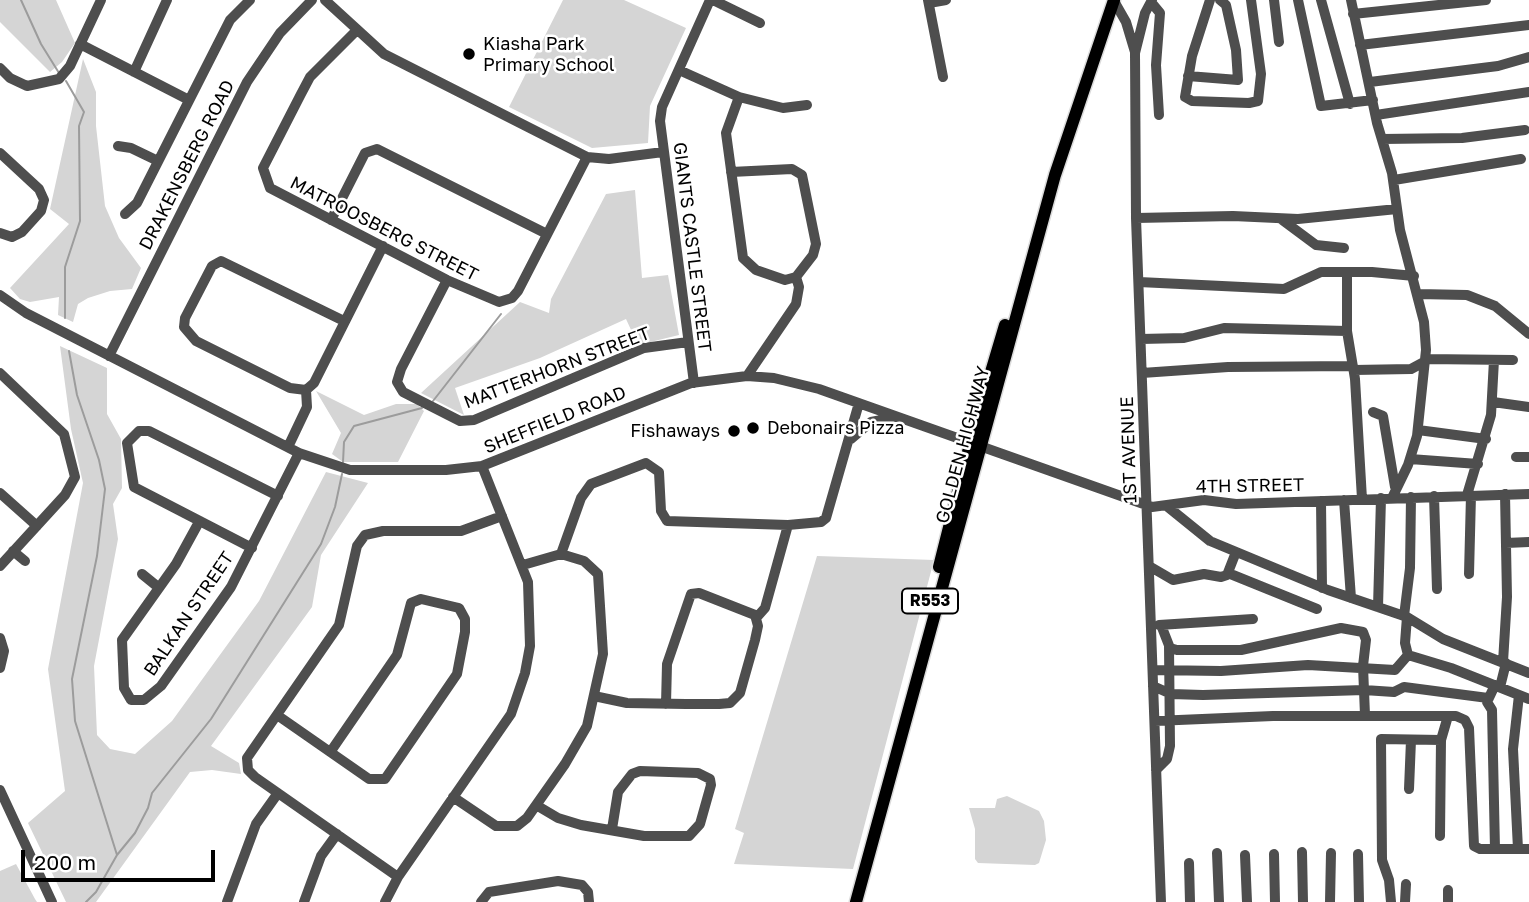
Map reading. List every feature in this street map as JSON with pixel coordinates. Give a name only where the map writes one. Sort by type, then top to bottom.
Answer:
[{"type":"main road","name":"GOLDEN HIGHWAY","points":[[856,902],[1048,174],[1111,0]]},
{"type":"main road","name":"GOLDEN HIGHWAY","points":[[848,902],[976,446]]},
{"type":"street","points":[[0,68],[21,85],[48,84],[66,71],[101,0]]},
{"type":"street","points":[[134,72],[167,0]]},
{"type":"street","points":[[125,214],[137,203],[230,20],[250,0]]},
{"type":"street","points":[[325,0],[384,54],[587,157],[610,159],[663,152]]},
{"type":"street","points":[[712,0],[760,23]]},
{"type":"street","name":"GIANTS CASTLE STREET","points":[[694,383],[663,152],[662,107],[712,0]]},
{"type":"street","points":[[943,77],[928,2],[946,0]]},
{"type":"street","points":[[1111,0],[1126,22],[1135,53]]},
{"type":"street","points":[[1210,0],[1188,76],[1186,99],[1249,103],[1258,101],[1261,58],[1251,0]]},
{"type":"street","points":[[1188,76],[1238,80],[1236,50],[1226,5],[1220,0]]},
{"type":"street","points":[[1274,0],[1279,42]]},
{"type":"street","points":[[1298,0],[1321,106],[1373,100]]},
{"type":"street","points":[[1321,0],[1350,104]]},
{"type":"street","points":[[1351,0],[1376,115],[1394,180],[1397,209],[1424,322],[1424,361],[1418,430],[1410,459],[1389,495]]},
{"type":"street","points":[[1353,14],[1486,0]]},
{"type":"street","name":"DRAKENSBERG ROAD","points":[[109,356],[253,72],[280,33],[310,1]]},
{"type":"street","points":[[1152,1],[1160,13],[1156,65],[1159,115]]},
{"type":"street","name":"1ST AVENUE","points":[[1152,1],[1145,13],[1135,53],[1136,218],[1146,505],[1156,625],[1153,687],[1161,902]]},
{"type":"street","points":[[1360,45],[1529,25]]},
{"type":"street","name":"MATROOSBERG STREET","points":[[356,31],[310,77],[263,168],[270,188],[486,299],[506,301],[518,291],[587,157]]},
{"type":"street","points":[[80,44],[189,100]]},
{"type":"street","points":[[1370,82],[1390,77],[1485,68],[1529,57]]},
{"type":"street","points":[[679,70],[739,97],[783,108],[807,106]]},
{"type":"street","points":[[1376,115],[1529,92]]},
{"type":"street","points":[[732,172],[792,169],[802,175],[816,244],[813,255],[796,277],[785,280],[751,268],[741,250],[726,128],[739,97]]},
{"type":"street","points":[[1382,139],[1462,138],[1525,130]]},
{"type":"street","points":[[118,146],[131,148],[158,161]]},
{"type":"street","points":[[331,220],[365,153],[377,149],[547,234]]},
{"type":"street","points":[[0,153],[39,189],[44,204],[17,236],[8,237],[0,233]]},
{"type":"street","points":[[1394,180],[1521,159]]},
{"type":"street","points":[[1136,218],[1280,218],[1397,209]]},
{"type":"street","points":[[1280,218],[1316,245],[1344,248]]},
{"type":"street","points":[[344,321],[226,261],[212,266],[185,318],[185,332],[290,388],[306,390],[314,383],[383,246]]},
{"type":"street","points":[[1139,282],[1284,289],[1298,286],[1317,272],[1414,276]]},
{"type":"street","points":[[1347,272],[1347,331],[1353,368],[1362,499]]},
{"type":"street","points":[[747,376],[796,304],[799,287],[796,277]]},
{"type":"street","name":"MATTERHORN STREET","points":[[447,280],[401,369],[397,382],[403,393],[460,421],[474,420],[644,348],[688,342]]},
{"type":"street","points":[[1418,294],[1467,295],[1495,306],[1529,334]]},
{"type":"street","name":"SHEFFIELD ROAD","points":[[0,295],[26,313],[109,356],[299,453],[333,466],[369,471],[482,466],[694,383],[747,376],[786,381],[859,403],[976,446]]},
{"type":"street","points":[[1141,339],[1184,338],[1224,328],[1347,331]]},
{"type":"street","points":[[1469,574],[1469,495],[1486,439],[1493,402],[1494,360]]},
{"type":"street","points":[[1142,373],[1228,367],[1411,369],[1424,361],[1513,360]]},
{"type":"street","points":[[0,373],[60,429],[67,439],[72,457],[72,484],[0,566]]},
{"type":"street","points":[[288,447],[307,407],[306,390]]},
{"type":"street","points":[[1493,402],[1529,407]]},
{"type":"street","points":[[561,554],[581,498],[591,484],[646,463],[659,472],[661,511],[667,521],[788,525],[816,523],[825,518],[859,403]]},
{"type":"street","points":[[1373,412],[1383,416],[1389,495],[1378,607]]},
{"type":"street","points":[[848,444],[871,422],[896,417]]},
{"type":"street","points":[[1418,430],[1486,439]]},
{"type":"street","points":[[252,548],[134,487],[127,443],[133,435],[149,431],[157,433],[278,496]]},
{"type":"street","name":"4TH STREET","points":[[976,446],[1128,496],[1146,505],[1168,506],[1204,500],[1236,504],[1362,499],[1389,495],[1411,497],[1529,494]]},
{"type":"street","name":"BALKAN STREET","points":[[199,522],[189,544],[122,640],[124,688],[128,697],[135,701],[144,700],[161,686],[231,587],[299,453]]},
{"type":"street","points":[[1516,457],[1529,457]]},
{"type":"street","points":[[1410,459],[1478,464]]},
{"type":"street","points":[[386,902],[398,877],[517,701],[530,646],[528,582],[482,466]]},
{"type":"street","points":[[0,492],[37,526]]},
{"type":"street","points":[[1495,849],[1492,710],[1487,705],[1505,662],[1505,494]]},
{"type":"street","points":[[1434,496],[1437,589]]},
{"type":"street","points":[[1153,670],[1363,666],[1395,670],[1400,667],[1408,655],[1405,617],[1410,568],[1411,497]]},
{"type":"street","points":[[1344,500],[1351,598]]},
{"type":"street","points":[[1321,501],[1322,588]]},
{"type":"street","points":[[1168,506],[1210,541],[1322,588],[1405,617],[1443,639],[1529,673]]},
{"type":"street","points":[[398,877],[255,777],[247,761],[339,625],[358,546],[365,535],[377,531],[461,531],[502,516]]},
{"type":"street","points":[[594,696],[627,703],[719,705],[734,700],[740,693],[755,640],[757,617],[765,608],[788,525]]},
{"type":"street","points":[[1506,543],[1529,542]]},
{"type":"street","points":[[13,551],[25,561]]},
{"type":"street","points":[[1149,566],[1173,580],[1204,574],[1221,577],[1228,573],[1236,552]]},
{"type":"street","points":[[453,797],[503,828],[522,823],[582,738],[603,654],[599,577],[591,565],[561,554],[523,565]]},
{"type":"street","points":[[1228,573],[1317,609]]},
{"type":"street","points":[[142,574],[158,587]]},
{"type":"street","points":[[666,704],[667,664],[691,594],[699,593],[712,597],[757,617]]},
{"type":"street","points":[[277,715],[369,779],[377,781],[388,777],[457,674],[465,632],[465,619],[459,608],[421,599],[412,601],[397,654],[331,751]]},
{"type":"street","points":[[1253,619],[1156,625],[1169,646],[1177,650],[1241,650],[1341,628],[1365,635],[1365,715]]},
{"type":"street","points":[[0,638],[5,651],[0,668]]},
{"type":"street","points":[[1156,769],[1169,753],[1169,646]]},
{"type":"street","points":[[1155,721],[1365,715],[1448,716],[1465,720],[1469,728],[1473,843],[1480,849],[1523,849],[1513,750],[1524,697],[1408,655]]},
{"type":"street","points":[[1400,667],[1400,688]]},
{"type":"street","points":[[1153,687],[1168,692],[1203,695],[1364,690],[1394,692],[1400,688],[1488,698]]},
{"type":"street","points":[[1440,836],[1441,740],[1448,716]]},
{"type":"street","points":[[1391,902],[1389,880],[1383,866],[1379,742],[1382,738],[1441,740]]},
{"type":"street","points":[[1409,789],[1411,740]]},
{"type":"street","points":[[536,805],[565,821],[644,836],[692,835],[700,824],[711,785],[710,779],[698,773],[640,771],[632,774],[618,792],[612,829]]},
{"type":"street","points":[[0,790],[52,902]]},
{"type":"street","points":[[227,902],[256,824],[278,793]]},
{"type":"street","points":[[304,902],[321,856],[337,834]]},
{"type":"street","points":[[1302,852],[1303,902]]},
{"type":"street","points":[[1217,853],[1219,902]]},
{"type":"street","points":[[1330,902],[1331,853]]},
{"type":"street","points":[[1274,854],[1275,902]]},
{"type":"street","points":[[1358,854],[1359,902]]},
{"type":"street","points":[[1245,855],[1247,902]]},
{"type":"street","points":[[1189,863],[1190,902]]},
{"type":"street","points":[[481,902],[489,892],[558,881],[582,885],[588,892],[589,902]]},
{"type":"street","points":[[1405,902],[1406,884]]},
{"type":"street","points":[[1448,890],[1448,902]]},
{"type":"shaded area","points":[[0,0],[56,0],[75,43],[62,62],[50,72],[0,22]]},
{"type":"shaded area","points":[[563,0],[624,0],[686,28],[650,106],[648,143],[592,148],[509,107]]},
{"type":"shaded area","points":[[83,59],[96,92],[96,126],[105,206],[119,238],[141,268],[132,289],[110,291],[78,304],[73,322],[58,315],[59,297],[30,302],[20,299],[10,288],[69,224],[50,209]]},
{"type":"shaded area","points":[[635,190],[642,278],[668,275],[679,335],[638,345],[626,319],[540,358],[455,388],[464,415],[421,393],[520,302],[549,313],[551,299],[606,194]]},
{"type":"shaded area","points":[[60,346],[107,368],[107,414],[121,439],[122,488],[113,504],[118,539],[94,666],[97,735],[110,749],[135,754],[172,721],[259,601],[326,472],[368,483],[321,555],[312,607],[211,746],[239,763],[241,774],[212,770],[190,772],[96,902],[66,902],[28,823],[65,791],[48,669],[83,483],[71,429]]},
{"type":"shaded area","points":[[316,391],[364,415],[396,404],[417,404],[424,411],[398,462],[343,462],[332,454],[341,433]]},
{"type":"shaded area","points":[[817,556],[934,560],[853,869],[734,864],[744,833],[735,829]]},
{"type":"shaded area","points":[[1007,796],[1039,811],[1044,821],[1046,840],[1039,863],[1035,865],[978,863],[975,859],[975,829],[969,808],[995,808],[997,799]]},
{"type":"shaded area","points":[[16,864],[37,902],[0,902],[0,871]]},
{"type":"waterway","points":[[21,0],[41,44],[59,73]]},
{"type":"waterway","points":[[65,318],[65,267],[80,221],[79,126],[84,112],[66,81]]},
{"type":"waterway","points":[[433,401],[501,314]]},
{"type":"waterway","points":[[69,351],[77,395],[99,460],[105,489],[97,556],[72,679],[75,721],[117,855],[96,892],[86,902]]},
{"type":"waterway","points":[[343,462],[344,442],[354,426],[422,408]]},
{"type":"waterway","points":[[117,855],[135,833],[148,808],[152,793],[211,719],[321,544],[335,507],[342,474]]},
{"type":"place","name":"Kiasha Park Primary School","points":[[469,54]]},
{"type":"place","name":"Debonairs Pizza","points":[[753,428]]},
{"type":"place","name":"Fishaways","points":[[734,431]]}]
